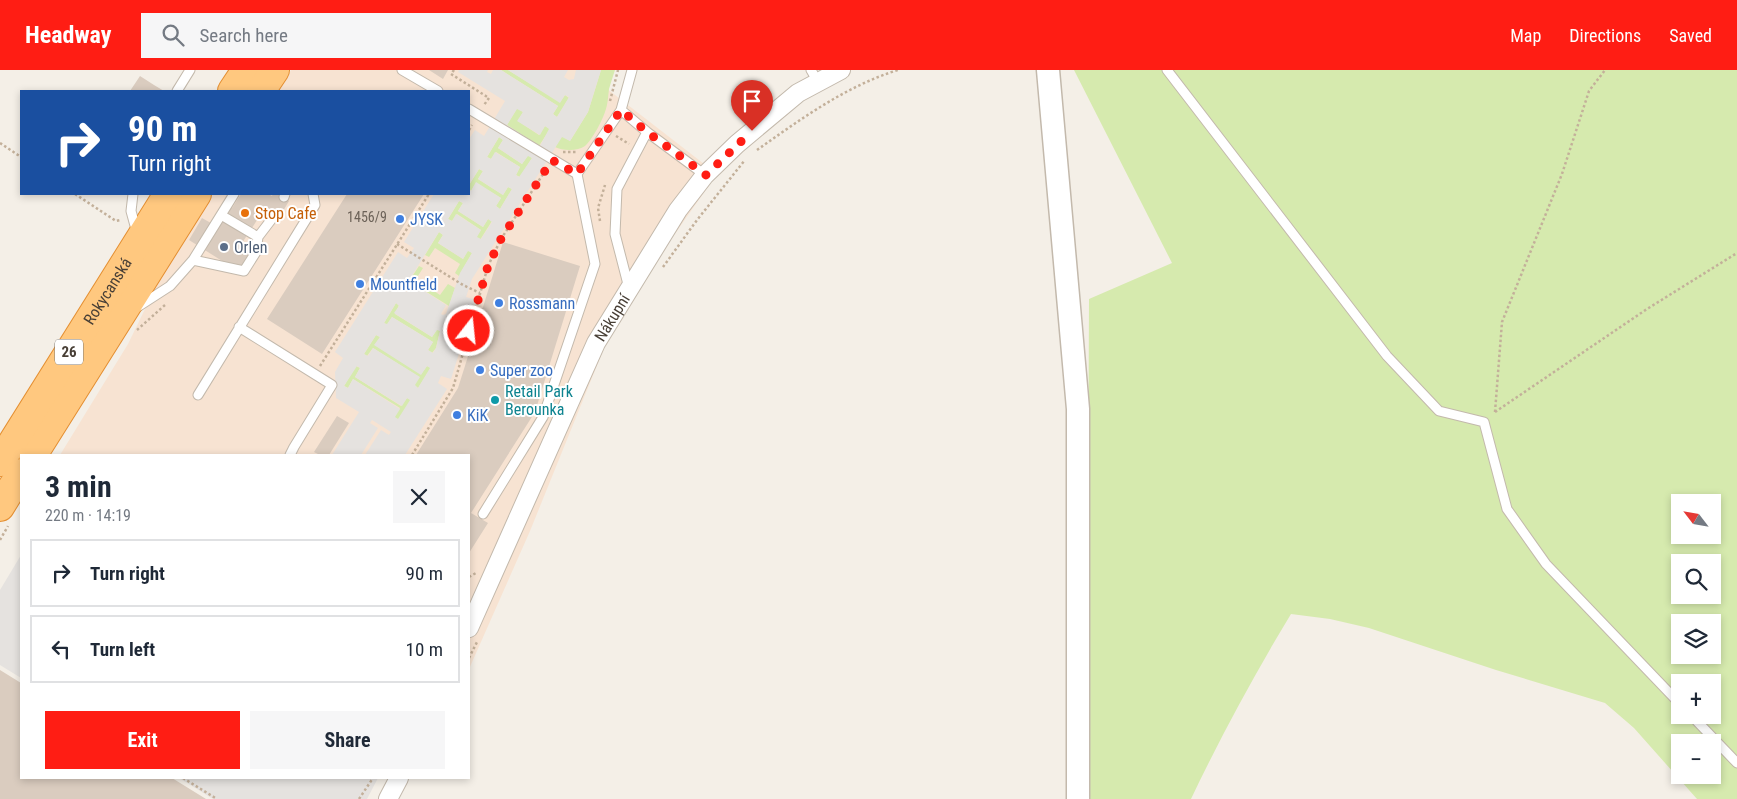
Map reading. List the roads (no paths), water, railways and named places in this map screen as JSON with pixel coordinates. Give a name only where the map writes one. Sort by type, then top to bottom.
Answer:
[{"type":"highway","points":[[233,90],[246,70]]},
{"type":"highway","points":[[262,90],[274,70]]},
{"type":"highway","name":"Rokycanská","points":[[0,462],[167,195]]},
{"type":"highway","name":"Rokycanská","points":[[34,454],[196,195]]},
{"type":"highway","points":[[0,507],[20,475]]},
{"type":"street","name":"Nákupní","points":[[470,622],[473,605],[596,343],[678,210],[706,175],[736,144],[798,93],[815,76],[841,70]]},
{"type":"street","points":[[1048,70],[1078,409],[1078,799]]},
{"type":"street","points":[[388,799],[398,779]]},
{"type":"lane","points":[[178,90],[190,70]]},
{"type":"lane","points":[[402,70],[436,90]]},
{"type":"lane","points":[[483,514],[543,417],[595,264],[577,174],[621,110],[632,70]]},
{"type":"lane","points":[[1167,70],[1387,356],[1439,411],[1484,422],[1507,509],[1546,564],[1671,695]]},
{"type":"lane","points":[[621,110],[647,132],[706,175]]},
{"type":"lane","points":[[470,111],[577,174]]},
{"type":"lane","points":[[629,290],[615,234],[617,189],[647,132]]},
{"type":"lane","points":[[133,195],[131,211],[139,241]]},
{"type":"lane","points":[[117,320],[170,286],[193,260],[233,195]]},
{"type":"lane","points":[[198,395],[315,204],[313,195]]},
{"type":"lane","points":[[221,215],[258,236]]},
{"type":"lane","points":[[193,260],[244,271],[256,252],[258,236],[271,220]]},
{"type":"lane","points":[[240,327],[332,385],[291,454]]},
{"type":"lane","points":[[1700,724],[1737,763]]},
{"type":"place","name":"Stop Cafe","points":[[245,213]]},
{"type":"place","name":"JYSK","points":[[400,219]]},
{"type":"place","name":"Orlen","points":[[224,247]]},
{"type":"place","name":"Mountfield","points":[[360,284]]},
{"type":"place","name":"Rossmann","points":[[499,303]]},
{"type":"place","name":"Super zoo","points":[[480,370]]},
{"type":"place","name":"Retail Park Berounka","points":[[495,400]]},
{"type":"place","name":"KiK","points":[[457,415]]}]
